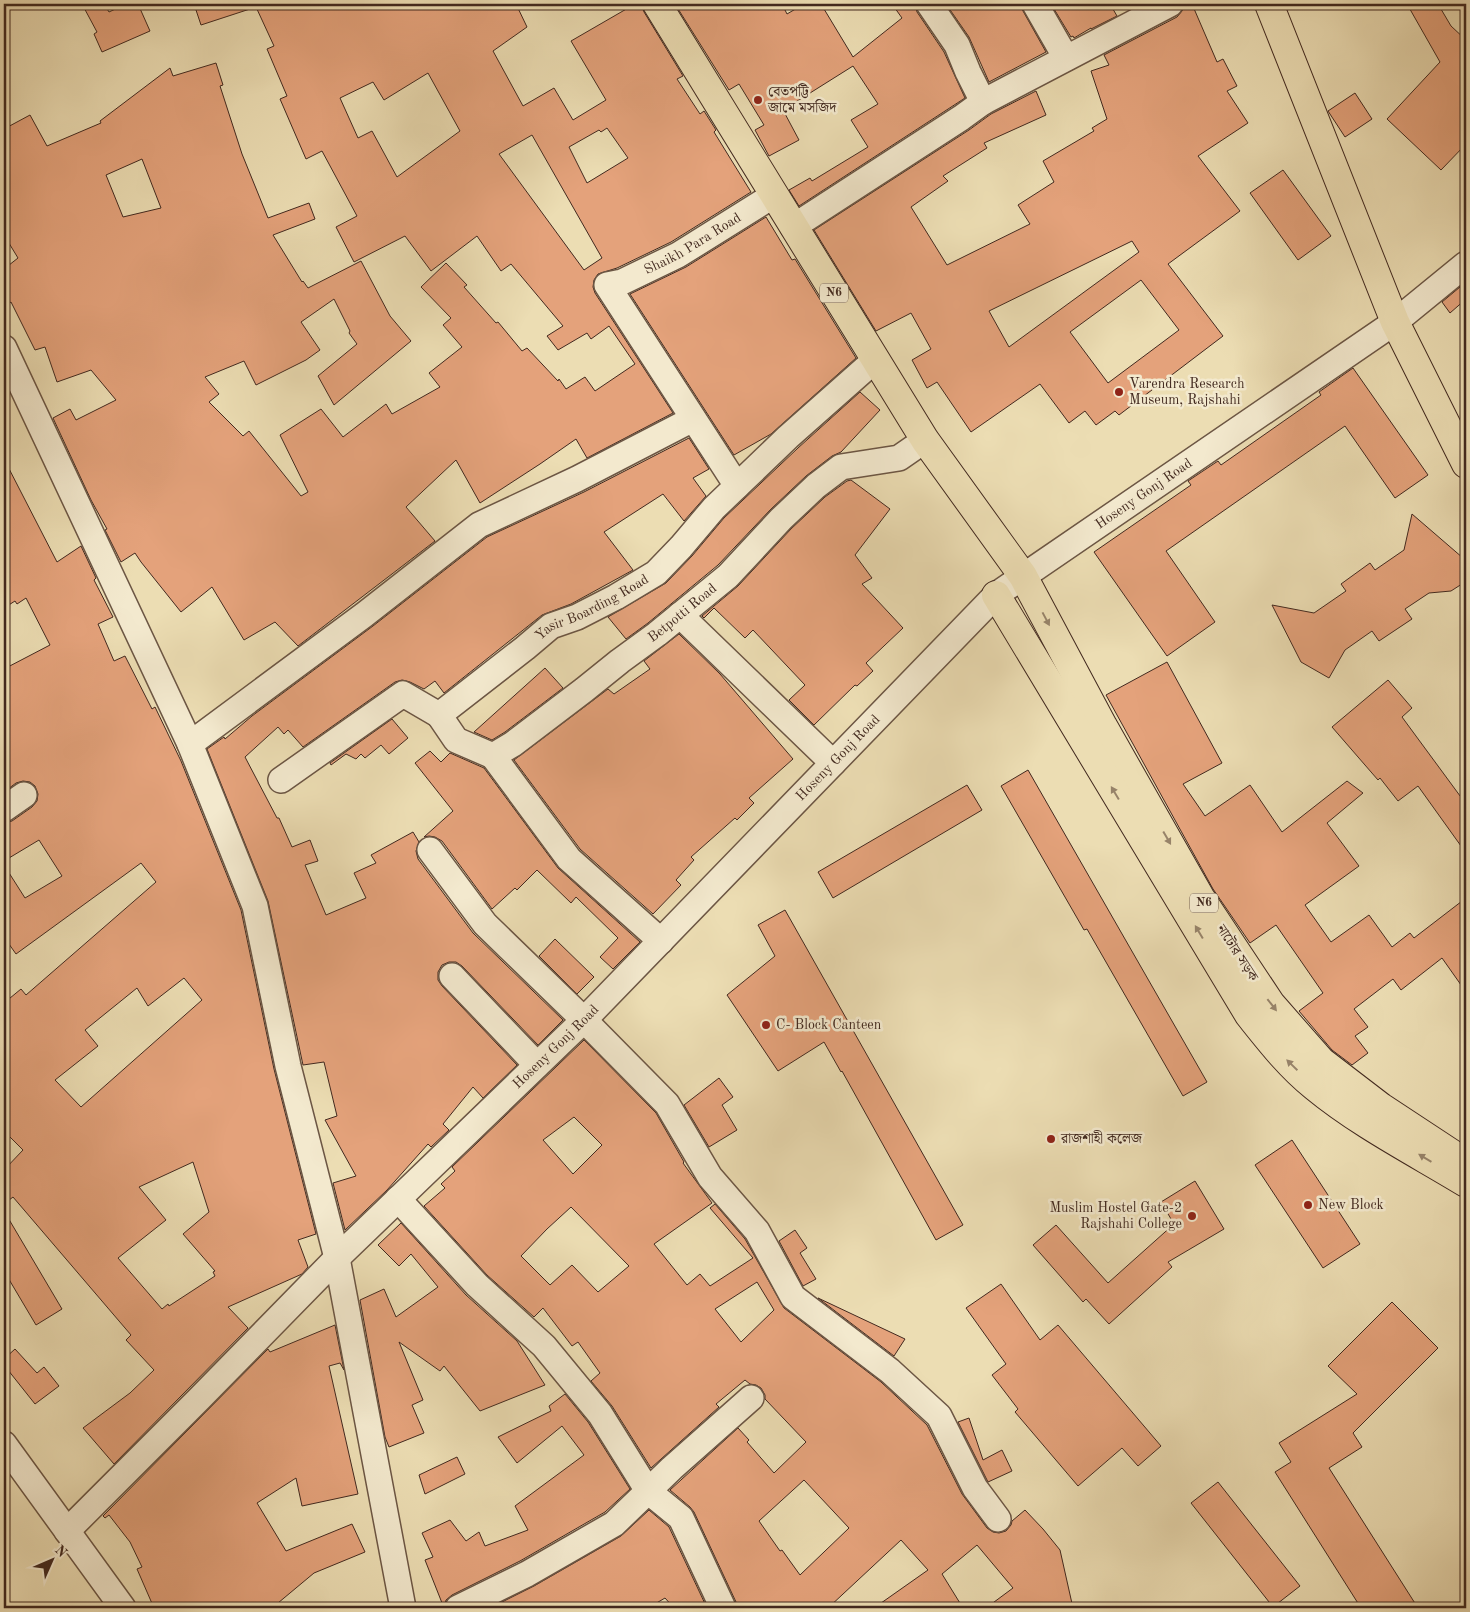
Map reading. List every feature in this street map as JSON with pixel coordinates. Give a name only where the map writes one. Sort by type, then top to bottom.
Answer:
[{"type":"main road","name":"N6","points":[[657,4],[925,440],[1023,576]]},
{"type":"main road","points":[[1269,4],[1395,322],[1466,464]]},
{"type":"main road","name":"নাটোর সড়ক","points":[[1023,576],[1103,726],[1200,896],[1271,1004],[1320,1061],[1381,1107],[1466,1162]]},
{"type":"main road","points":[[996,595],[1249,1015],[1273,1046],[1313,1085],[1351,1114],[1466,1183]]},
{"type":"street","points":[[929,4],[957,45],[983,102]]},
{"type":"street","points":[[1035,4],[1066,58]]},
{"type":"street","points":[[793,227],[983,102],[1170,4]]},
{"type":"street","name":"Shaikh Para Road","points":[[693,419],[607,285],[622,282],[678,255],[774,195]]},
{"type":"street","name":"Hoseny Gonj Road","points":[[67,1531],[337,1258],[584,1020],[996,595],[1395,322],[1466,264]]},
{"type":"street","points":[[4,348],[190,744],[255,906],[288,1066],[337,1258],[403,1608]]},
{"type":"street","name":"Yasir Boarding Road","points":[[439,715],[551,626],[577,617],[616,597],[656,573],[714,508],[788,437],[875,360]]},
{"type":"street","points":[[190,744],[364,615],[479,525],[577,479],[693,419],[737,486]]},
{"type":"street","name":"Betpotti Road","points":[[493,756],[513,744],[584,690],[728,576],[788,512],[816,486],[841,467],[899,458],[925,440]]},
{"type":"street","points":[[680,615],[833,764]]},
{"type":"street","points":[[281,780],[403,694],[439,715],[456,740],[493,756],[569,858],[661,941]]},
{"type":"street","points":[[430,850],[485,924],[667,1104],[710,1177],[757,1231],[792,1297],[890,1371],[939,1416],[975,1488],[998,1519]]},
{"type":"street","points":[[452,976],[537,1065]]},
{"type":"street","points":[[398,1199],[477,1285],[544,1346],[600,1414],[648,1491],[681,1518],[723,1608]]},
{"type":"street","points":[[458,1608],[527,1574],[614,1524],[751,1398]]},
{"type":"street","points":[[4,1444],[123,1608]]},
{"type":"building","points":[[82,4],[104,4],[109,12],[126,4],[138,4],[150,31],[102,52],[94,34],[97,32]]},
{"type":"building","points":[[194,4],[516,4],[527,27],[493,51],[523,106],[554,88],[573,120],[606,100],[571,41],[635,4],[641,4],[683,76],[677,79],[700,114],[704,111],[716,130],[714,132],[751,192],[671,242],[617,268],[598,274],[594,280],[593,287],[595,293],[673,413],[587,458],[576,439],[480,503],[456,460],[406,507],[435,541],[298,646],[275,622],[244,640],[212,587],[181,612],[135,553],[121,562],[53,418],[70,409],[76,420],[116,400],[91,370],[57,382],[45,347],[35,350],[11,302],[4,307],[4,269],[18,258],[4,235],[4,129],[30,115],[47,146],[101,123],[100,121],[170,68],[173,76],[216,63],[223,85],[220,86],[242,154],[268,218],[309,203],[315,219],[273,235],[302,282],[308,288],[361,261],[390,316],[411,341],[334,405],[318,376],[357,344],[349,333],[350,331],[334,299],[301,322],[320,350],[306,360],[256,385],[244,361],[205,377],[219,394],[209,402],[243,436],[249,431],[301,496],[308,492],[280,435],[321,409],[343,437],[386,404],[392,414],[440,387],[429,373],[462,347],[443,325],[451,318],[421,287],[446,263],[467,285],[464,287],[496,323],[498,322],[522,351],[527,348],[558,381],[559,379],[566,389],[585,377],[595,391],[635,364],[609,326],[591,339],[587,333],[558,350],[547,336],[563,326],[511,264],[501,271],[477,236],[431,271],[405,236],[354,262],[336,227],[357,216],[322,151],[306,159],[280,99],[287,96],[267,49],[274,46],[256,7],[201,25]],"holes":[[[428,73],[460,131],[397,177],[372,131],[358,138],[340,98],[373,82],[384,100]],[[607,128],[628,158],[587,183],[569,147],[599,130],[601,132]],[[532,135],[602,258],[584,270],[499,154]],[[142,159],[161,208],[123,217],[106,175]]]},
{"type":"building","points":[[675,4],[782,4],[787,14],[804,4],[821,4],[853,57],[902,18],[892,4],[915,4],[917,12],[944,52],[965,98],[799,206],[789,190],[810,178],[812,181],[868,147],[851,120],[878,104],[853,66],[783,110],[799,140],[769,156],[755,130],[764,125],[739,84],[729,90]]},
{"type":"building","points":[[946,4],[1021,4],[1046,52],[989,82],[969,37]]},
{"type":"building","points":[[1051,4],[1110,4],[1117,16],[1074,38],[1073,36],[1071,37]]},
{"type":"building","points":[[1184,4],[1192,4],[1217,62],[1223,59],[1237,86],[1227,91],[1248,123],[1198,156],[1240,211],[1168,264],[1223,336],[1119,415],[1115,411],[1096,425],[1085,411],[1069,423],[1040,384],[971,432],[937,382],[927,388],[912,360],[931,349],[911,313],[876,331],[814,230],[991,114],[1036,91],[1046,115],[984,143],[987,148],[943,176],[948,181],[911,207],[947,265],[1030,224],[1018,205],[1054,182],[1043,161],[1094,131],[1092,128],[1107,119],[1091,71],[1109,65],[1104,55],[1177,17],[1182,11]],"holes":[[[1132,241],[1139,252],[1009,347],[989,311]],[[1141,280],[1179,330],[1108,383],[1070,332]]]},
{"type":"building","points":[[1407,4],[1438,4],[1451,26],[1466,40],[1466,144],[1441,170],[1387,119],[1440,62]]},
{"type":"building","points":[[1355,93],[1372,119],[1345,137],[1328,111]]},
{"type":"building","points":[[1283,170],[1331,236],[1298,260],[1250,193]]},
{"type":"building","points":[[766,217],[792,260],[795,259],[856,358],[771,434],[734,455],[630,294],[686,267]]},
{"type":"building","points":[[1466,282],[1466,299],[1450,313],[1442,302]]},
{"type":"building","points":[[1353,368],[1428,475],[1395,498],[1345,426],[1166,551],[1215,622],[1167,656],[1094,552],[1191,485],[1188,481],[1218,461],[1221,465],[1321,395],[1319,392]]},
{"type":"building","points":[[860,392],[880,410],[841,452],[832,456],[806,476],[771,509],[718,565],[626,639],[608,617],[666,583],[724,518]]},
{"type":"building","points":[[689,438],[709,469],[693,478],[706,496],[684,521],[663,494],[604,532],[633,570],[571,604],[542,615],[444,693],[435,681],[424,689],[402,680],[395,682],[303,747],[288,730],[284,734],[278,727],[245,757],[277,818],[279,818],[292,847],[310,840],[318,861],[305,865],[326,915],[366,898],[354,873],[376,863],[371,855],[413,832],[419,842],[416,851],[418,859],[473,933],[563,1020],[538,1045],[462,966],[456,962],[442,965],[438,972],[438,980],[442,986],[517,1065],[483,1098],[473,1087],[443,1124],[449,1130],[431,1147],[428,1144],[387,1190],[345,1230],[333,1183],[356,1176],[325,1120],[337,1116],[324,1062],[303,1065],[268,901],[207,749],[224,737],[225,739],[252,716],[373,626],[487,537],[584,492]]},
{"type":"building","points":[[4,459],[57,562],[81,546],[96,578],[94,580],[113,617],[98,624],[114,661],[125,656],[152,709],[155,707],[181,761],[241,910],[274,1069],[316,1234],[298,1240],[308,1267],[302,1274],[228,1307],[248,1328],[114,1464],[83,1428],[130,1393],[154,1370],[126,1340],[131,1335],[13,1197],[4,1204],[4,1170],[23,1150],[4,1131],[4,1003],[21,989],[26,995],[156,882],[141,863],[16,954],[4,937],[4,865],[25,898],[62,876],[39,840],[4,861],[4,823],[12,821],[32,807],[37,801],[38,794],[35,786],[30,782],[23,781],[16,783],[4,792],[4,669],[50,645],[26,598],[17,604],[15,601],[4,608]],"holes":[[[184,978],[202,1000],[81,1107],[55,1080],[98,1046],[85,1030],[137,988],[148,1006]],[[193,1162],[209,1212],[183,1234],[215,1271],[213,1272],[215,1276],[162,1309],[118,1258],[166,1220],[139,1187]]]},
{"type":"building","points":[[851,480],[890,509],[855,555],[872,578],[862,584],[903,628],[866,663],[873,671],[857,686],[855,685],[814,725],[789,700],[805,685],[753,630],[745,638],[714,608],[704,618],[702,616],[738,586],[791,529],[825,497]]},
{"type":"building","points":[[1412,514],[1463,558],[1465,582],[1451,591],[1429,593],[1405,609],[1412,619],[1379,641],[1372,631],[1345,650],[1329,678],[1301,662],[1272,605],[1314,613],[1346,591],[1341,584],[1370,563],[1375,570],[1404,550]]},
{"type":"building","points":[[679,634],[720,674],[793,759],[749,798],[754,803],[737,820],[735,818],[691,857],[694,860],[676,880],[681,885],[653,914],[580,849],[514,760],[608,689],[614,694],[650,669],[644,661]]},
{"type":"building","points":[[1167,662],[1222,763],[1183,784],[1205,816],[1250,785],[1282,832],[1347,781],[1363,793],[1327,823],[1359,866],[1305,905],[1331,942],[1369,915],[1392,947],[1410,933],[1414,938],[1466,898],[1466,992],[1442,958],[1401,990],[1393,979],[1354,1009],[1368,1027],[1355,1036],[1368,1053],[1352,1065],[1332,1050],[1299,1011],[1323,993],[1276,925],[1250,943],[1213,889],[1106,695]]},
{"type":"building","points":[[545,668],[563,688],[492,740],[474,732]]},
{"type":"building","points":[[1388,680],[1412,708],[1402,717],[1466,804],[1466,853],[1418,786],[1398,801],[1380,778],[1378,780],[1332,727]]},
{"type":"building","points":[[392,719],[408,738],[389,754],[381,745],[365,758],[361,754],[356,759],[346,754],[331,765],[330,763]]},
{"type":"building","points":[[430,751],[441,762],[450,753],[484,768],[558,868],[640,942],[613,969],[600,957],[618,938],[576,897],[571,903],[537,870],[517,890],[515,888],[492,909],[442,841],[435,837],[424,837],[453,811],[415,763]]},
{"type":"building","points":[[1028,770],[1207,1082],[1183,1096],[1087,929],[1084,930],[1001,786]]},
{"type":"building","points":[[967,785],[982,810],[833,898],[818,872]]},
{"type":"building","points":[[785,910],[963,1225],[936,1240],[824,1042],[778,1071],[727,995],[775,956],[758,925]]},
{"type":"building","points":[[555,939],[594,977],[577,994],[539,956]]},
{"type":"building","points":[[584,1040],[656,1113],[683,1163],[712,1203],[654,1244],[687,1285],[700,1274],[710,1286],[753,1258],[710,1208],[715,1204],[745,1239],[784,1308],[881,1382],[927,1425],[962,1494],[987,1528],[999,1533],[1006,1531],[1012,1521],[1025,1510],[1043,1529],[1060,1550],[1073,1608],[986,1608],[1013,1588],[977,1545],[942,1574],[963,1608],[874,1608],[928,1570],[901,1540],[828,1608],[737,1608],[736,1602],[694,1512],[670,1490],[738,1428],[749,1440],[747,1442],[774,1473],[806,1442],[765,1399],[761,1388],[745,1380],[716,1404],[719,1407],[651,1468],[612,1406],[591,1381],[600,1373],[578,1342],[572,1346],[543,1308],[534,1317],[487,1275],[424,1206],[445,1188],[441,1184],[455,1171],[452,1167]],"holes":[[[574,1117],[602,1145],[573,1174],[543,1140]],[[571,1207],[629,1266],[598,1292],[572,1265],[550,1285],[521,1256]],[[757,1282],[774,1310],[741,1342],[715,1309]],[[804,1480],[849,1528],[800,1575],[759,1521]]]},
{"type":"building","points":[[719,1078],[733,1097],[722,1105],[737,1130],[709,1147],[684,1105]]},
{"type":"building","name":"New Block","points":[[1292,1140],[1360,1244],[1323,1268],[1255,1165]]},
{"type":"building","points":[[1195,1181],[1224,1229],[1168,1262],[1172,1267],[1109,1324],[1086,1299],[1083,1302],[1033,1245],[1056,1225],[1108,1283],[1174,1224],[1161,1202]]},
{"type":"building","points":[[4,1211],[62,1309],[36,1325],[4,1271]]},
{"type":"building","points":[[401,1223],[466,1295],[517,1341],[545,1385],[480,1411],[444,1366],[440,1371],[399,1342],[423,1400],[412,1405],[424,1433],[389,1447],[385,1437],[360,1300],[384,1289],[396,1317],[438,1287],[411,1254],[399,1266],[378,1245]]},
{"type":"building","points":[[795,1230],[807,1248],[800,1253],[816,1279],[803,1286],[779,1241]]},
{"type":"building","points":[[1001,1284],[1040,1340],[1058,1325],[1161,1446],[1138,1466],[1122,1448],[1078,1486],[1015,1412],[1018,1409],[992,1375],[1006,1364],[966,1308]]},
{"type":"building","points":[[818,1298],[905,1339],[894,1356]]},
{"type":"building","points":[[1392,1302],[1438,1348],[1353,1433],[1362,1447],[1329,1468],[1418,1608],[1361,1608],[1275,1472],[1291,1462],[1279,1443],[1357,1394],[1328,1366]]},
{"type":"building","points":[[335,1325],[344,1370],[340,1363],[329,1366],[358,1494],[302,1506],[296,1478],[257,1503],[286,1551],[352,1524],[365,1552],[314,1573],[272,1608],[154,1608],[137,1569],[142,1567],[130,1542],[109,1515],[105,1518],[103,1516],[268,1349],[270,1352]]},
{"type":"building","points":[[15,1349],[37,1373],[44,1367],[59,1386],[35,1404],[4,1365],[4,1359]]},
{"type":"building","points":[[565,1394],[588,1422],[630,1489],[605,1512],[520,1561],[452,1595],[446,1600],[444,1608],[425,1560],[433,1557],[422,1533],[450,1520],[466,1541],[479,1532],[485,1546],[528,1530],[515,1506],[584,1455],[562,1426],[517,1463],[498,1437],[551,1411],[549,1406]]},
{"type":"building","points":[[969,1418],[983,1460],[1002,1450],[1012,1471],[988,1482],[958,1422]]},
{"type":"building","points":[[457,1457],[465,1474],[425,1494],[419,1475]]},
{"type":"building","points":[[1218,1482],[1300,1586],[1273,1607],[1191,1503]]},
{"type":"building","points":[[649,1510],[669,1527],[707,1608],[674,1608],[665,1598],[648,1608],[490,1608],[534,1586],[621,1536]]},
{"type":"place","name":"বেতপট্টি জামে মসজিদ","points":[[758,100]]},
{"type":"place","name":"Varendra Research Museum, Rajshahi","points":[[1119,392]]},
{"type":"place","name":"C- Block Canteen","points":[[766,1025]]},
{"type":"place","name":"রাজশাহী কলেজ","points":[[1051,1139]]},
{"type":"place","name":"New Block","points":[[1308,1205]]},
{"type":"place","name":"Muslim Hostel Gate-2 Rajshahi College","points":[[1192,1216]]}]
